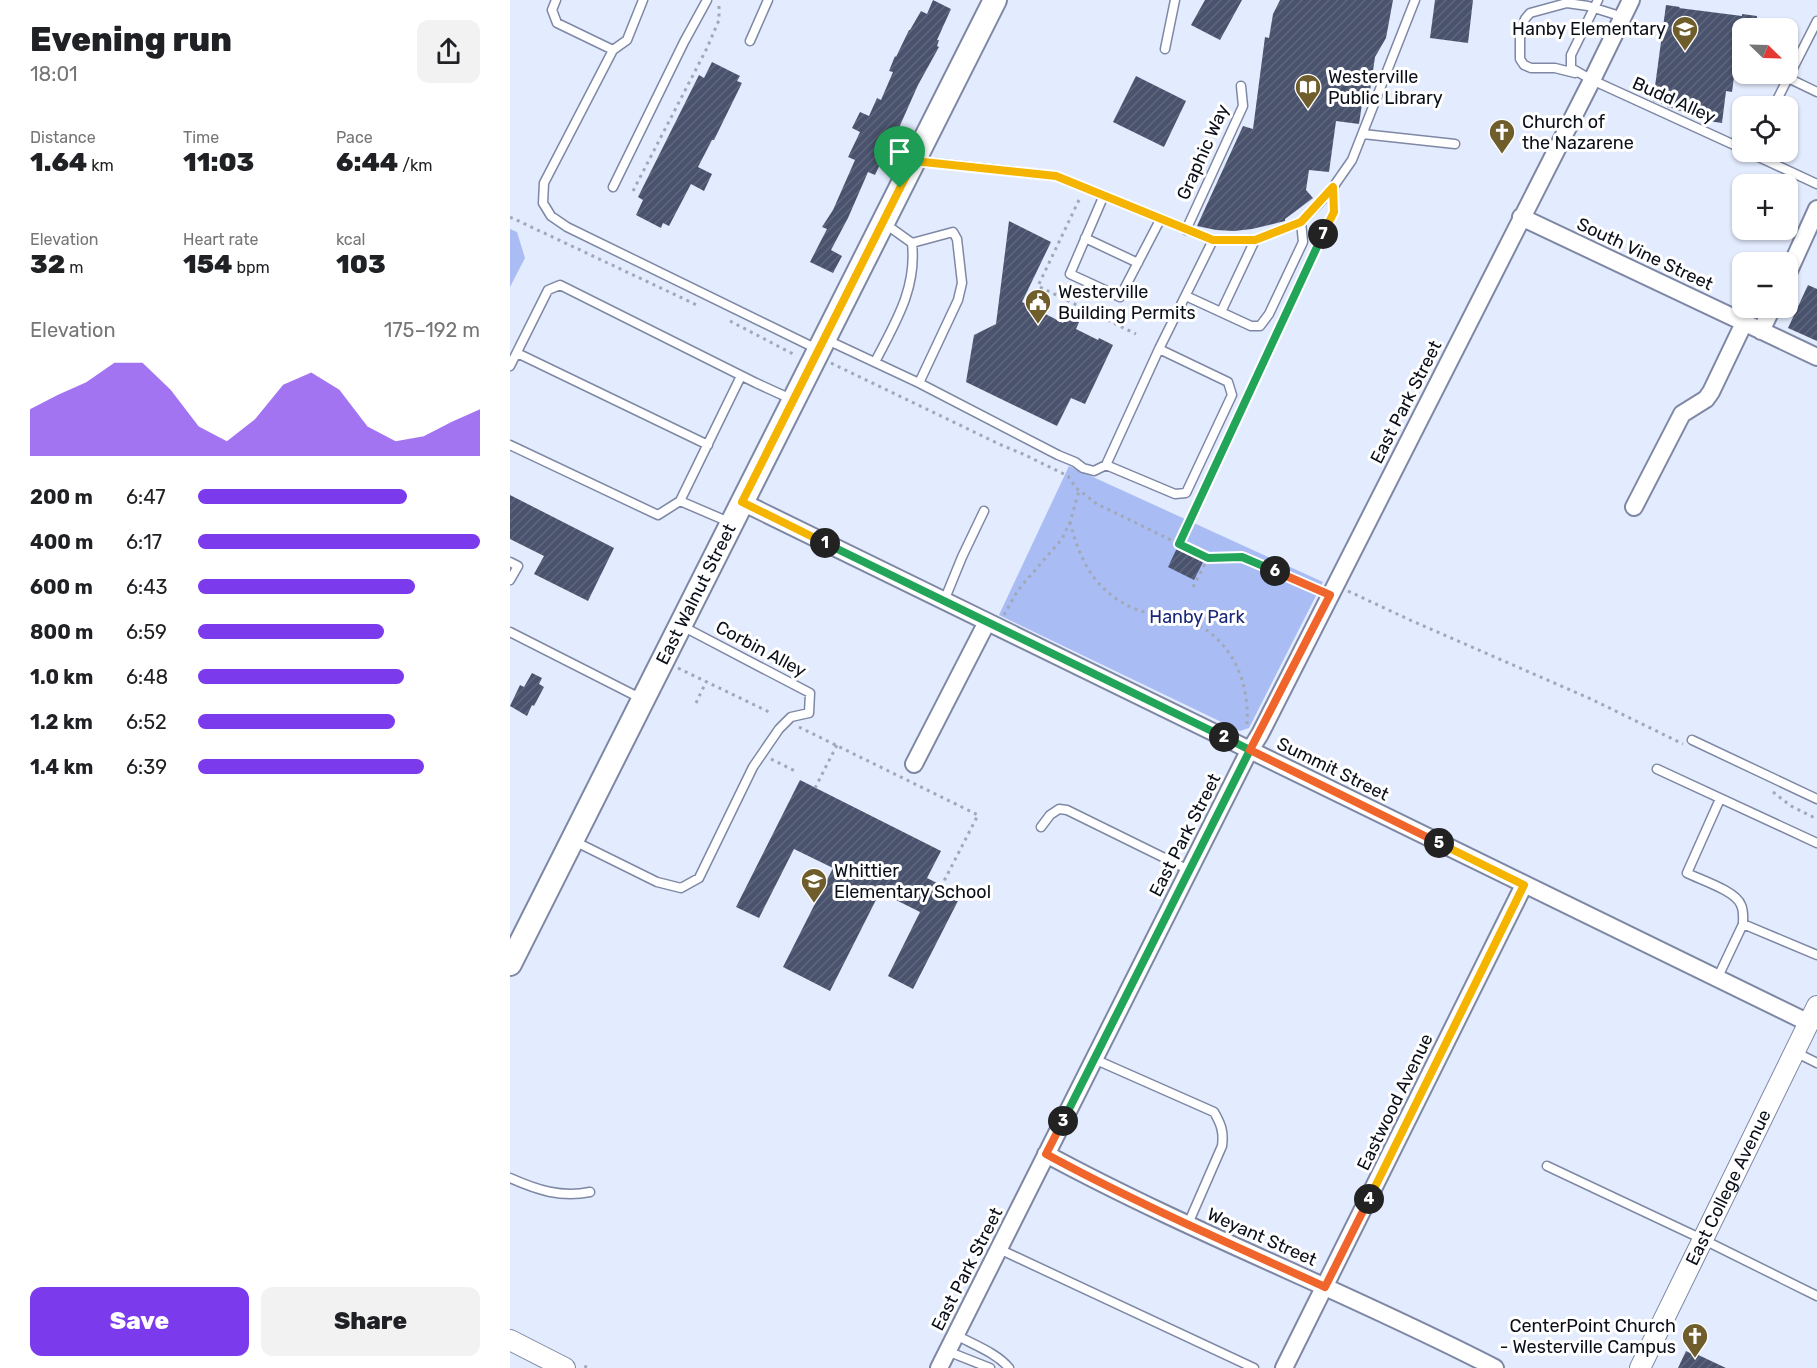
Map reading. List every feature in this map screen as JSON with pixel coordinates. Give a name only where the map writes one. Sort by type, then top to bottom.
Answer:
[{"type":"main road","name":"East Walnut Street","points":[[510,964],[995,0]]},
{"type":"street","name":"East Park Street","points":[[939,1368],[1521,217],[1585,77],[1623,17],[1630,0]]},
{"type":"street","points":[[1798,252],[1817,209]]},
{"type":"street","name":"South Vine Street","points":[[1521,217],[1817,357]]},
{"type":"street","points":[[1761,331],[1767,318]]},
{"type":"street","points":[[1634,507],[1682,414],[1706,399],[1712,392],[1744,323]]},
{"type":"street","name":"Summit Street","points":[[742,502],[944,601],[994,621],[1250,750],[1717,979],[1813,1015]]},
{"type":"street","points":[[914,764],[994,621]]},
{"type":"street","name":"Eastwood Avenue","points":[[1284,1368],[1524,885]]},
{"type":"street","name":"East College Avenue","points":[[1640,1368],[1813,1015]]},
{"type":"street","name":"Weyant Street","points":[[1046,1154],[1188,1224],[1495,1368]]},
{"type":"street","points":[[510,1340],[564,1368]]},
{"type":"lane","points":[[556,0],[552,10],[556,23],[613,50]]},
{"type":"lane","points":[[644,0],[627,40],[613,50],[544,183],[543,203],[551,216],[587,237],[820,349],[875,362],[920,383],[1083,468],[1094,471],[1106,465],[1159,349],[1213,240]]},
{"type":"lane","points":[[613,187],[707,0]]},
{"type":"lane","points":[[750,41],[768,0]]},
{"type":"lane","points":[[1166,49],[1175,0]]},
{"type":"lane","points":[[914,161],[1056,176],[1213,240],[1255,240],[1301,222],[1333,187],[1352,160],[1415,0]]},
{"type":"lane","name":"Budd Alley","points":[[1597,4],[1567,3],[1530,13],[1525,19],[1519,49],[1520,59],[1524,65],[1531,68],[1555,68],[1585,77],[1732,143]]},
{"type":"lane","points":[[1585,77],[1571,68],[1571,55],[1597,4],[1623,17]]},
{"type":"lane","points":[[1798,58],[1817,21]]},
{"type":"lane","points":[[1798,83],[1817,92]]},
{"type":"lane","name":"Graphic Way","points":[[1186,230],[1243,106],[1241,86]]},
{"type":"lane","points":[[1363,134],[1455,144]]},
{"type":"lane","name":"Budd Alley","points":[[1772,162],[1817,184]]},
{"type":"lane","points":[[1104,195],[1070,274],[1120,297],[1160,220]]},
{"type":"lane","points":[[1186,296],[1251,326],[1260,326],[1269,314],[1303,242],[1301,222]]},
{"type":"lane","points":[[883,223],[912,243],[953,232],[957,239],[962,283],[958,300],[920,383]]},
{"type":"lane","points":[[1086,238],[1138,263]]},
{"type":"lane","points":[[1221,312],[1255,240]]},
{"type":"lane","points":[[875,362],[909,290],[913,258],[912,243]]},
{"type":"lane","points":[[510,366],[548,290],[560,285],[741,376],[794,400]]},
{"type":"lane","points":[[1106,465],[1175,494],[1186,493],[1232,394],[1228,382],[1159,349]]},
{"type":"lane","points":[[517,352],[708,445]]},
{"type":"lane","points":[[510,446],[658,515],[680,501],[741,376]]},
{"type":"lane","points":[[680,501],[731,523]]},
{"type":"lane","points":[[944,601],[984,511]]},
{"type":"lane","points":[[510,562],[518,566],[510,580]]},
{"type":"lane","name":"Corbin Alley","points":[[572,840],[657,882],[681,888],[699,878],[753,767],[779,729],[791,717],[809,713],[810,693],[680,625]]},
{"type":"lane","points":[[510,632],[643,699]]},
{"type":"lane","points":[[1689,743],[1817,799]]},
{"type":"lane","points":[[1657,769],[1817,843]]},
{"type":"lane","points":[[1717,979],[1743,924],[1743,909],[1741,902],[1735,896],[1687,873],[1720,799]]},
{"type":"lane","points":[[1041,827],[1050,815],[1059,809],[1067,810],[1189,870]]},
{"type":"lane","points":[[1743,924],[1817,955]]},
{"type":"lane","points":[[1795,1052],[1817,1063]]},
{"type":"lane","points":[[1094,1059],[1214,1112],[1221,1124],[1223,1136],[1221,1146],[1188,1224]]},
{"type":"lane","points":[[1547,1166],[1817,1296]]},
{"type":"lane","points":[[510,1178],[536,1190],[574,1195],[590,1192]]},
{"type":"lane","points":[[999,1249],[1254,1368]]},
{"type":"lane","points":[[956,1335],[988,1352],[1009,1368]]},
{"type":"lane","points":[[947,1352],[990,1368]]},
{"type":"path","points":[[633,191],[707,48],[719,20],[720,0]]},
{"type":"path","points":[[1179,544],[1334,212],[1333,187]]},
{"type":"path","points":[[510,217],[709,310]]},
{"type":"path","points":[[730,321],[800,358],[820,349],[835,364],[1001,446],[1068,476],[1079,490],[1097,504],[1208,558],[1242,557],[1330,595],[1345,590],[1689,743]]},
{"type":"path","points":[[994,621],[1062,539],[1070,522],[1079,490]]},
{"type":"path","points":[[1070,522],[1081,557],[1093,578],[1110,594],[1134,609],[1186,619],[1204,629],[1222,644],[1234,660],[1245,687],[1246,733]]},
{"type":"path","points":[[1193,587],[1208,558]]},
{"type":"path","points":[[677,667],[771,713]]},
{"type":"path","points":[[696,703],[706,682]]},
{"type":"path","points":[[796,726],[978,815],[942,885]]},
{"type":"path","points":[[815,788],[837,745]]},
{"type":"path","points":[[773,753],[770,758],[797,772]]},
{"type":"path","points":[[1769,788],[1791,806],[1817,819]]},
{"type":"green space","points":[[510,229],[517,232],[525,258],[510,287]]},
{"type":"green space","name":"Hanby Park","points":[[1069,466],[1323,582],[1249,728],[1240,731],[999,615]]},
{"type":"building","points":[[933,0],[951,9],[937,40],[939,40],[937,46],[939,47],[918,85],[894,139],[889,136],[878,158],[882,160],[875,175],[868,172],[831,250],[842,256],[833,273],[810,262],[827,229],[822,227],[833,210],[855,160],[848,157],[860,132],[852,128],[860,112],[869,116],[877,98],[881,100],[893,72],[889,71],[895,56],[921,11],[927,14]]},
{"type":"building","points":[[1205,0],[1242,0],[1220,40],[1191,25]]},
{"type":"building","name":"Westerville Public Library","points":[[1280,0],[1393,0],[1386,38],[1375,57],[1369,98],[1363,97],[1359,124],[1336,121],[1329,172],[1309,170],[1306,190],[1313,198],[1285,221],[1234,231],[1197,226],[1243,126],[1253,129],[1265,37],[1269,38],[1273,14]]},
{"type":"building","points":[[1435,0],[1473,0],[1468,43],[1430,38]]},
{"type":"building","points":[[1666,5],[1742,16],[1742,14],[1757,16],[1757,18],[1732,18],[1733,84],[1732,92],[1726,91],[1722,123],[1708,121],[1708,114],[1675,110],[1653,101]]},
{"type":"building","points":[[712,62],[740,76],[737,81],[742,83],[698,167],[712,174],[704,191],[691,184],[669,226],[663,223],[661,228],[636,215],[643,200],[638,197],[699,75],[704,78]]},
{"type":"building","points":[[1136,76],[1186,101],[1164,147],[1113,122]]},
{"type":"building","name":"Westerville Building Permits","points":[[1009,221],[1051,242],[1022,302],[1063,323],[1070,314],[1075,313],[1080,320],[1076,329],[1113,345],[1085,404],[1071,398],[1057,426],[966,382],[974,335],[996,324]]},
{"type":"building","points":[[1808,285],[1817,289],[1817,341],[1788,328],[1793,318],[1798,318],[1798,306]]},
{"type":"building","points":[[510,495],[614,548],[588,601],[534,574],[544,556],[510,539]]},
{"type":"building","points":[[1177,548],[1203,562],[1194,580],[1168,567]]},
{"type":"building","points":[[532,673],[542,678],[539,684],[544,687],[527,716],[510,706],[520,685],[524,687]]},
{"type":"building","name":"Whittier Elementary School","points":[[800,780],[941,851],[927,878],[961,895],[913,989],[888,976],[920,912],[880,892],[830,991],[783,967],[833,868],[794,849],[759,918],[736,907]]},
{"type":"building","name":"CenterPoint Church - Westerville Campus","points":[[1686,1351],[1692,1352],[1726,1368],[1678,1368]]},
{"type":"place","name":"Hanby Elementary","points":[[1685,52]]},
{"type":"place","name":"Westerville Public Library","points":[[1308,110]]},
{"type":"place","name":"Church of the Nazarene","points":[[1502,155]]},
{"type":"place","name":"Westerville Building Permits","points":[[1038,325]]},
{"type":"place","name":"Whittier Elementary School","points":[[814,904]]},
{"type":"place","name":"CenterPoint Church - Westerville Campus","points":[[1695,1359]]},
{"type":"route","points":[[900,188],[742,502],[1250,750],[1046,1154],[1202,1231],[1325,1287],[1524,885],[1250,750],[1330,595],[1242,557],[1208,558],[1179,544],[1334,212],[1333,187],[1301,222],[1255,240],[1213,240],[1056,176],[914,161],[900,188]]}]
